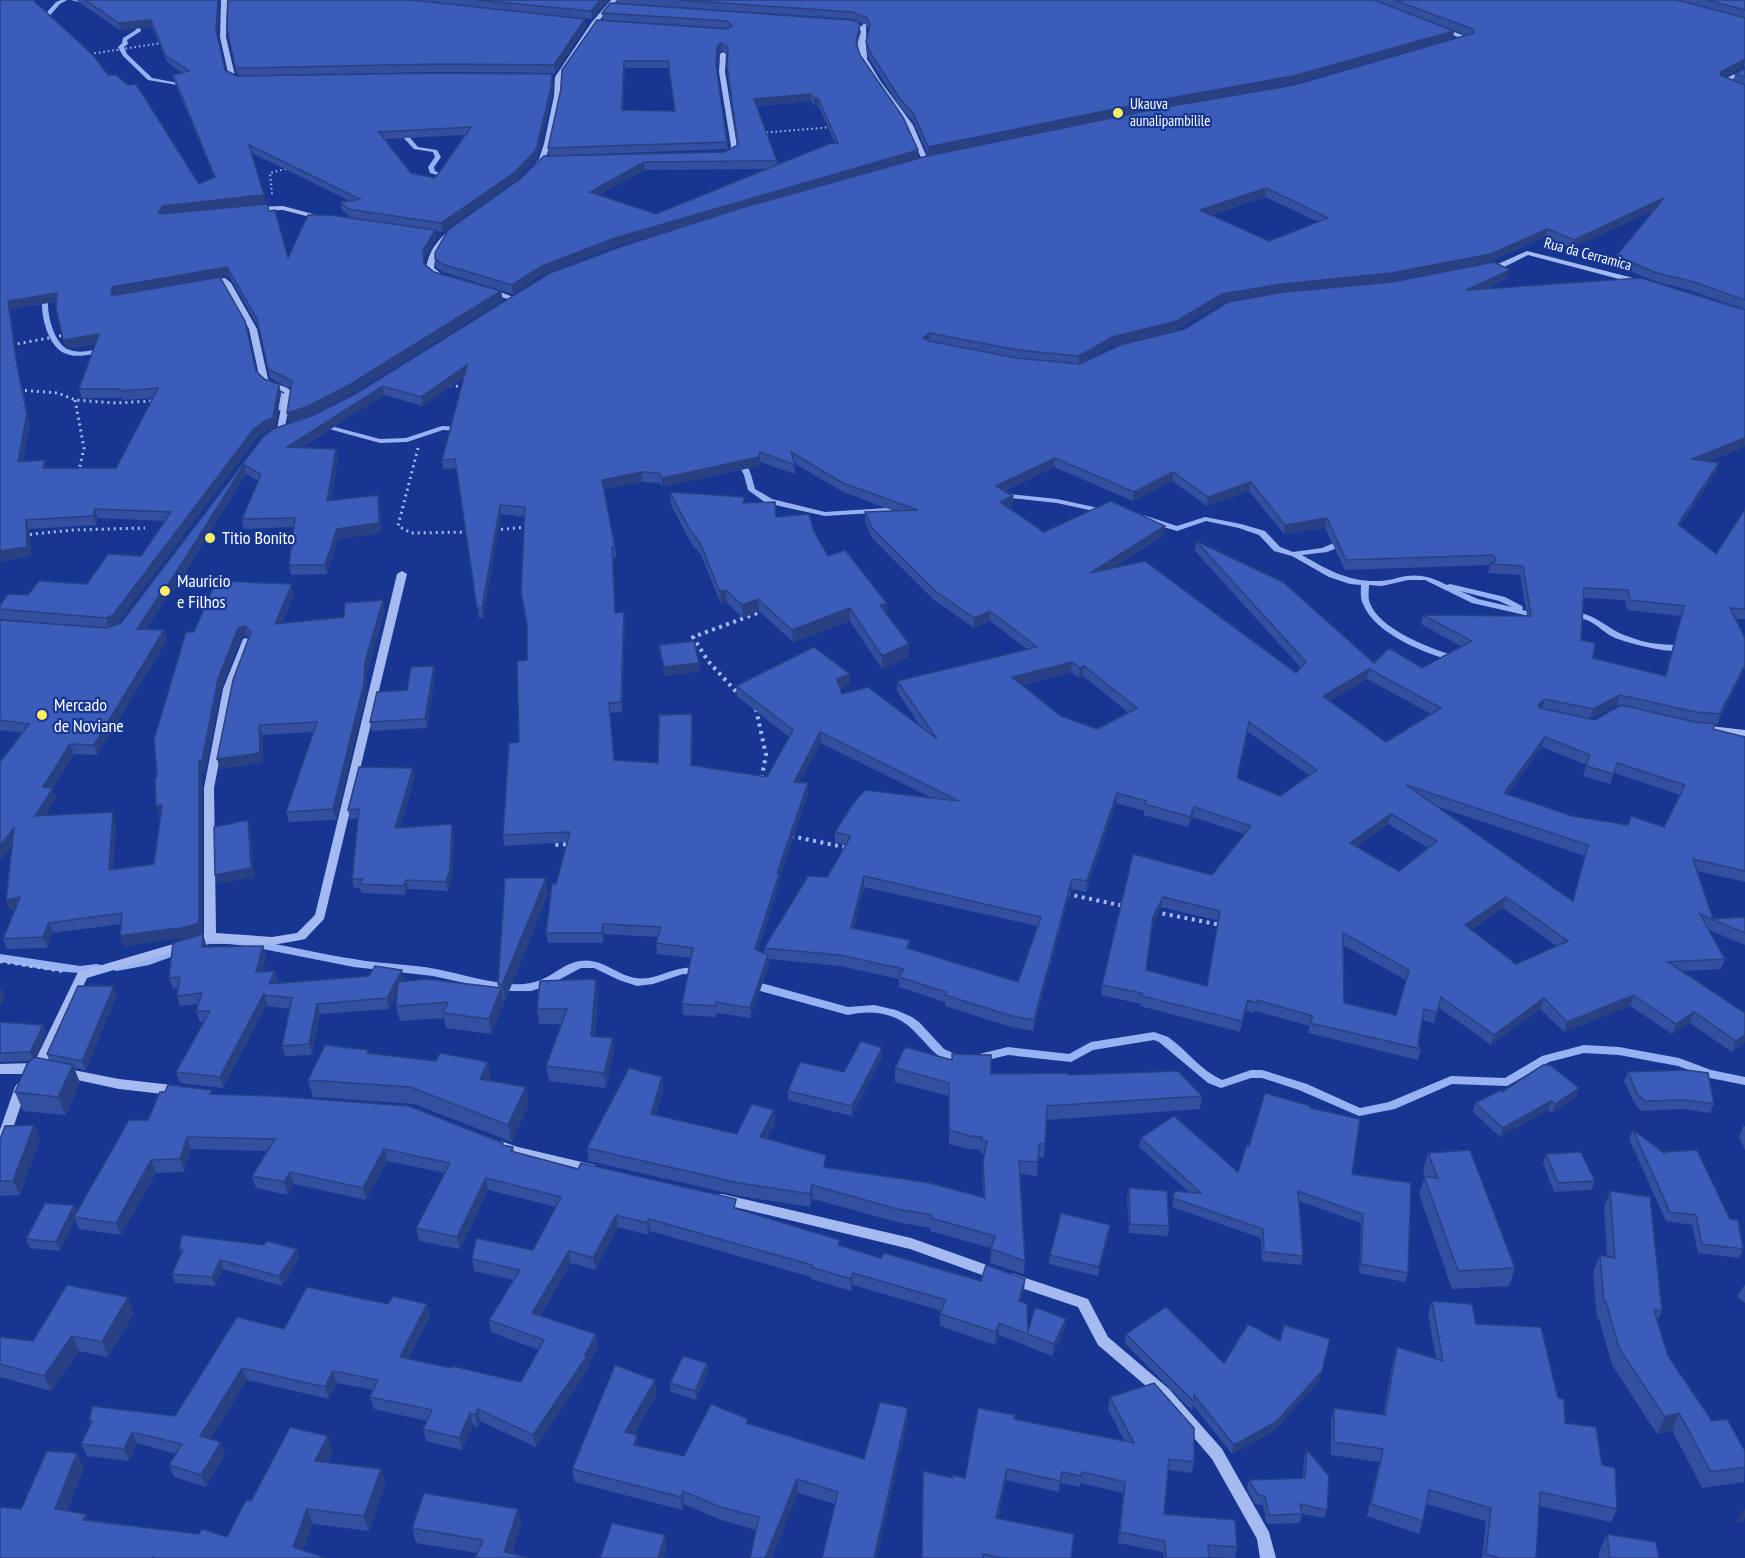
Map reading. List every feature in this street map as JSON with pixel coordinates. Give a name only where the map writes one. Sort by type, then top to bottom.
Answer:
[{"type":"street","points":[[224,0],[223,37],[232,76],[249,82]]},
{"type":"street","points":[[526,176],[542,160],[557,96],[558,78],[594,23],[612,3],[622,7]]},
{"type":"street","points":[[583,22],[605,24]]},
{"type":"street","points":[[839,22],[863,27],[865,32],[861,50],[865,61],[896,109],[908,122],[921,161],[937,158]]},
{"type":"street","points":[[1437,27],[1468,39],[1447,43]]},
{"type":"street","points":[[713,156],[733,152],[722,72],[723,54]]},
{"type":"street","points":[[1736,87],[1723,82],[1745,70]]},
{"type":"street","points":[[547,77],[558,78]]},
{"type":"street","points":[[542,160],[554,160]]},
{"type":"street","points":[[246,210],[274,207],[335,220]]},
{"type":"street","points":[[450,279],[439,276],[430,269],[430,261],[444,236],[462,223]]},
{"type":"street","points":[[433,235],[444,236]]},
{"type":"street","name":"Rua da Cerramica","points":[[1481,267],[1499,266],[1527,253],[1648,285]]},
{"type":"street","points":[[195,285],[225,280],[253,329],[264,380],[270,385],[284,387],[288,392],[285,428],[271,434]]},
{"type":"street","points":[[481,289],[512,298]]},
{"type":"street","points":[[502,304],[521,293]]},
{"type":"street","points":[[0,1149],[24,1081],[39,1068],[82,975],[210,937],[272,941],[301,936],[320,916],[402,574]]},
{"type":"street","points":[[210,937],[209,789],[228,689],[246,640]]},
{"type":"street","points":[[1692,727],[1745,733]]},
{"type":"street","points":[[0,1069],[39,1068],[119,1084],[200,1093]]},
{"type":"street","points":[[485,1140],[516,1152],[607,1173]]},
{"type":"street","points":[[710,1196],[911,1244],[1083,1303],[1103,1341],[1164,1393],[1217,1454],[1264,1537],[1268,1558]]},
{"type":"path","points":[[88,54],[169,42]]},
{"type":"path","points":[[732,137],[836,127]]},
{"type":"path","points":[[274,207],[270,173],[294,166]]},
{"type":"path","points":[[0,347],[70,335]]},
{"type":"path","points":[[446,384],[475,390]]},
{"type":"path","points":[[11,390],[58,393],[75,400],[116,403],[158,400]]},
{"type":"path","points":[[75,400],[84,448],[77,478]]},
{"type":"path","points":[[418,448],[398,526],[411,533],[478,532]]},
{"type":"path","points":[[45,531],[48,524]]},
{"type":"path","points":[[487,531],[537,526]]},
{"type":"path","points":[[23,535],[45,531],[145,528]]},
{"type":"path","points":[[743,699],[722,679],[693,637],[769,608]]},
{"type":"path","points":[[749,703],[757,709],[766,755],[760,784]]},
{"type":"path","points":[[556,834],[555,845],[578,844]]},
{"type":"path","points":[[787,835],[857,850]]},
{"type":"path","points":[[1066,893],[1136,908]]},
{"type":"path","points":[[1147,910],[1228,926]]},
{"type":"path","points":[[0,961],[82,975]]},
{"type":"building","points":[[0,0],[33,0],[93,55],[108,75],[116,75],[128,85],[136,84],[199,184],[215,177],[173,75],[189,71],[165,55],[151,20],[119,23],[85,0],[218,0],[216,30],[225,70],[237,76],[552,74],[551,88],[536,150],[514,173],[441,223],[348,209],[340,202],[360,199],[249,145],[264,195],[163,206],[158,212],[161,214],[267,204],[269,211],[275,210],[288,258],[308,215],[330,215],[435,230],[423,251],[424,264],[434,272],[501,291],[349,385],[306,407],[287,413],[292,381],[268,369],[257,319],[227,267],[112,287],[111,295],[116,295],[220,277],[245,321],[256,371],[264,379],[279,384],[273,418],[253,430],[113,615],[106,618],[0,609],[0,605],[8,594],[28,595],[39,581],[87,584],[108,554],[141,556],[171,512],[95,509],[93,516],[26,520],[27,547],[0,551]],"holes":[[[471,127],[435,178],[411,173],[379,132]],[[57,293],[56,308],[63,340],[99,334],[79,389],[120,389],[120,391],[158,388],[116,468],[43,468],[45,460],[18,462],[27,414],[16,360],[8,301]]]},
{"type":"building","points":[[228,0],[412,0],[585,19],[554,65],[440,64],[240,68],[235,67],[227,29]]},
{"type":"building","points":[[476,0],[601,0],[591,11]]},
{"type":"building","points":[[679,0],[1374,0],[1454,31],[1293,76],[1159,100],[928,147],[913,113],[900,99],[870,52],[866,42],[870,25],[867,18],[852,12]]},
{"type":"building","points":[[1394,0],[1678,0],[1745,18],[1745,59],[1721,72],[1720,75],[1745,85],[1745,300],[1694,282],[1657,273],[1616,256],[1664,198],[1574,240],[1547,229],[1491,254],[1391,273],[1283,284],[1222,294],[1177,321],[1112,337],[1079,356],[1018,350],[930,333],[923,338],[1017,358],[1080,364],[1120,345],[1185,329],[1228,302],[1284,292],[1392,282],[1494,262],[1510,270],[1466,290],[1641,278],[1745,310],[1745,438],[1692,459],[1719,463],[1678,524],[1716,554],[1745,509],[1745,609],[1730,608],[1745,638],[1745,665],[1720,714],[1696,712],[1620,695],[1593,709],[1545,699],[1538,705],[1540,708],[1595,720],[1621,705],[1695,722],[1715,724],[1713,729],[1745,737],[1745,871],[1693,859],[1713,919],[1745,917],[1745,933],[1700,914],[1725,959],[1668,962],[1745,1013],[1745,1035],[1736,1041],[1694,1012],[1676,1024],[1634,995],[1567,1022],[1544,998],[1494,1035],[1441,997],[1437,1013],[1424,1009],[1418,1044],[1421,1049],[1310,1023],[1313,1016],[1257,1000],[1256,1003],[1248,1000],[1242,1021],[1142,996],[1142,993],[1102,985],[1133,854],[1212,875],[1251,826],[1194,807],[1190,817],[1117,793],[1087,881],[1072,879],[1034,1020],[1012,1016],[945,995],[946,992],[899,977],[904,969],[839,955],[764,948],[808,876],[827,877],[851,836],[835,832],[852,805],[865,790],[959,801],[820,732],[794,782],[808,783],[777,873],[779,874],[755,949],[768,955],[750,1008],[716,1002],[716,1006],[682,1004],[693,948],[656,943],[661,927],[603,924],[602,933],[546,933],[552,884],[556,884],[570,832],[503,835],[509,743],[519,742],[517,661],[527,660],[527,624],[521,592],[525,507],[500,505],[482,608],[477,608],[455,459],[442,460],[467,365],[421,397],[383,386],[287,447],[336,449],[327,501],[378,495],[379,523],[337,529],[325,565],[289,565],[295,518],[242,519],[261,474],[244,465],[168,585],[137,629],[164,630],[94,745],[70,744],[43,787],[53,788],[35,816],[113,812],[109,870],[154,864],[162,805],[156,806],[155,777],[157,777],[154,739],[186,632],[194,632],[216,581],[292,584],[275,624],[344,617],[345,603],[383,600],[365,662],[364,683],[333,809],[286,812],[317,722],[259,725],[260,753],[217,759],[233,680],[251,632],[245,626],[238,628],[218,679],[202,761],[199,761],[199,923],[175,930],[175,928],[120,936],[122,913],[49,923],[43,937],[3,939],[20,897],[6,900],[14,828],[0,846],[0,762],[29,724],[0,720],[0,620],[107,628],[121,623],[263,437],[273,429],[314,415],[357,393],[550,273],[623,246],[741,208],[927,156],[1160,108],[1294,85],[1474,33],[1473,29]],"holes":[[[1266,188],[1328,218],[1269,241],[1200,210]],[[760,452],[795,465],[791,452],[843,483],[918,510],[865,512],[872,528],[934,590],[974,618],[990,611],[1037,647],[897,681],[937,739],[868,687],[842,694],[837,679],[850,674],[814,647],[736,686],[793,730],[767,777],[691,765],[692,714],[659,715],[658,763],[614,760],[609,703],[621,702],[624,612],[615,613],[612,547],[615,547],[602,480],[642,472],[659,473],[662,478],[759,457]],[[1055,458],[1134,492],[1173,472],[1208,497],[1251,482],[1285,525],[1327,518],[1346,560],[1493,555],[1496,560],[1490,564],[1523,566],[1531,616],[1423,615],[1472,641],[1422,668],[1389,648],[1374,663],[1283,582],[1196,541],[1306,662],[1296,673],[1145,561],[1090,573],[1165,526],[1111,501],[1044,532],[1000,502],[1013,496],[996,486]],[[1584,588],[1628,590],[1630,600],[1684,606],[1666,676],[1593,658],[1595,643],[1581,640]],[[1072,662],[1080,668],[1084,666],[1137,708],[1097,729],[1061,716],[1012,677]],[[1369,669],[1441,708],[1386,742],[1323,696]],[[1249,722],[1317,770],[1280,796],[1237,778]],[[1545,737],[1590,755],[1586,766],[1614,774],[1617,763],[1685,785],[1664,827],[1631,816],[1628,825],[1572,816],[1504,793]],[[1406,785],[1588,845],[1573,901]],[[1391,814],[1437,841],[1399,871],[1350,843]],[[864,876],[1041,917],[1018,982],[907,948],[910,940],[851,928]],[[1163,897],[1220,911],[1207,986],[1146,970],[1153,917]],[[1506,897],[1568,941],[1516,964],[1465,925]],[[1343,933],[1409,970],[1396,1015],[1344,1003]]]},
{"type":"building","points":[[1707,0],[1745,0],[1745,10]]},
{"type":"building","points":[[610,3],[858,22],[860,25],[856,42],[860,55],[903,117],[918,150],[615,238],[542,266],[512,285],[442,264],[435,259],[435,253],[448,230],[520,179],[544,156],[724,152],[738,145],[727,65],[728,47],[721,43],[717,47],[716,65],[727,142],[548,148],[561,89],[562,70],[597,20],[727,29],[732,26],[727,21],[602,13]],"holes":[[[624,61],[668,61],[675,111],[622,110]],[[811,94],[814,98],[818,98],[838,143],[831,143],[656,214],[590,192],[644,162],[777,161],[754,99]]]},
{"type":"building","points":[[1745,68],[1745,77],[1735,74]]},
{"type":"building","points":[[670,492],[745,497],[743,503],[775,502],[776,517],[809,514],[814,531],[828,556],[845,550],[887,603],[880,605],[909,644],[882,656],[850,608],[792,630],[758,599],[742,605],[726,590],[720,592],[700,543],[690,530]]},
{"type":"building","points":[[694,641],[699,663],[664,667],[659,645]]},
{"type":"building","points":[[434,666],[425,719],[370,722],[377,692],[407,690],[411,667]]},
{"type":"building","points":[[359,767],[413,768],[395,828],[452,824],[450,870],[446,882],[406,880],[404,886],[359,884],[363,879],[352,879],[359,809],[348,810]]},
{"type":"building","points":[[248,820],[251,868],[215,875],[214,827]]},
{"type":"building","points":[[505,878],[546,878],[502,985],[498,984]]},
{"type":"building","points":[[203,934],[202,947],[263,946],[256,972],[275,971],[269,984],[369,976],[375,966],[402,970],[387,998],[317,1004],[309,1044],[282,1046],[292,998],[264,995],[264,993],[220,1077],[176,1072],[210,1011],[196,1011],[202,993],[177,996],[180,977],[169,978],[173,943]]},
{"type":"building","points":[[426,979],[501,988],[489,1019],[443,1013],[448,1002],[396,1006],[398,982]]},
{"type":"building","points":[[596,979],[591,1036],[613,1038],[604,1073],[546,1066],[567,1009],[537,1009],[540,981]]},
{"type":"building","points":[[78,986],[114,986],[82,1061],[47,1054]]},
{"type":"building","points":[[0,1022],[43,1025],[30,1052],[0,1053]]},
{"type":"building","points":[[861,1041],[882,1048],[852,1106],[788,1091],[800,1062],[844,1072]]},
{"type":"building","points":[[325,1045],[368,1050],[367,1053],[436,1061],[440,1053],[488,1062],[480,1079],[526,1087],[508,1125],[410,1087],[308,1080]]},
{"type":"building","points":[[905,1047],[952,1060],[952,1054],[991,1055],[991,1074],[1068,1073],[1068,1075],[1178,1071],[1202,1096],[1047,1106],[1045,1144],[1039,1144],[1038,1162],[1019,1161],[1025,1261],[991,1249],[995,1236],[931,1218],[932,1215],[897,1209],[812,1185],[810,1194],[739,1183],[587,1148],[629,1068],[662,1077],[651,1114],[737,1134],[752,1104],[774,1110],[760,1137],[826,1155],[824,1167],[930,1183],[985,1198],[983,1161],[987,1141],[982,1140],[982,1137],[949,1130],[949,1083],[895,1068]]},
{"type":"building","points":[[34,1057],[73,1065],[58,1097],[15,1092],[27,1064]]},
{"type":"building","points":[[1543,1065],[1550,1065],[1579,1088],[1555,1104],[1551,1101],[1503,1128],[1475,1103],[1501,1090],[1502,1092]]},
{"type":"building","points":[[1686,1070],[1708,1073],[1714,1104],[1687,1100],[1645,1101],[1638,1095],[1628,1072]]},
{"type":"building","points":[[168,1085],[212,1090],[210,1094],[409,1106],[503,1143],[502,1145],[513,1147],[511,1151],[578,1169],[581,1163],[736,1199],[734,1208],[840,1240],[838,1245],[881,1258],[884,1253],[981,1281],[986,1265],[1025,1279],[1019,1301],[1027,1304],[1028,1332],[1035,1307],[1066,1319],[1054,1344],[999,1323],[996,1332],[940,1314],[946,1300],[853,1273],[851,1279],[811,1267],[812,1265],[649,1219],[647,1223],[616,1215],[593,1258],[569,1251],[532,1313],[596,1334],[585,1355],[587,1356],[533,1435],[478,1409],[475,1415],[470,1413],[459,1438],[423,1429],[432,1410],[370,1397],[378,1380],[333,1371],[325,1387],[242,1368],[200,1436],[221,1442],[201,1475],[169,1465],[182,1444],[132,1432],[124,1449],[81,1444],[92,1421],[89,1421],[92,1406],[175,1416],[237,1317],[284,1329],[307,1287],[388,1304],[393,1296],[427,1304],[400,1357],[521,1382],[544,1340],[489,1320],[520,1270],[472,1259],[476,1238],[533,1250],[561,1197],[486,1178],[457,1237],[416,1228],[450,1163],[384,1149],[363,1188],[290,1172],[284,1182],[252,1176],[275,1139],[187,1137],[180,1159],[151,1160],[116,1223],[74,1217],[129,1120],[148,1120],[160,1092],[165,1092]]},
{"type":"building","points":[[1265,1093],[1310,1106],[1310,1108],[1360,1119],[1352,1174],[1411,1183],[1408,1273],[1361,1264],[1363,1214],[1298,1191],[1303,1256],[1264,1252],[1263,1229],[1173,1198],[1175,1191],[1201,1193],[1141,1138],[1174,1116],[1238,1172],[1247,1144],[1249,1146]]},
{"type":"building","points":[[34,1125],[13,1181],[0,1181],[0,1139],[5,1126]]},
{"type":"building","points":[[1633,1130],[1665,1154],[1664,1152],[1697,1150],[1730,1219],[1738,1220],[1743,1249],[1702,1244],[1696,1215],[1670,1212]]},
{"type":"building","points":[[1470,1150],[1515,1268],[1458,1271],[1424,1176],[1438,1178],[1428,1153]]},
{"type":"building","points":[[1581,1152],[1595,1181],[1558,1183],[1546,1154]]},
{"type":"building","points":[[1129,1188],[1167,1191],[1169,1226],[1130,1224]]},
{"type":"building","points":[[1610,1191],[1650,1197],[1662,1311],[1654,1310],[1668,1356],[1712,1421],[1727,1419],[1745,1451],[1745,1467],[1711,1472],[1679,1413],[1665,1417],[1619,1348],[1606,1302],[1604,1302],[1600,1255],[1615,1258]]},
{"type":"building","points":[[45,1203],[74,1205],[56,1242],[26,1239]]},
{"type":"building","points":[[1061,1213],[1110,1225],[1099,1267],[1050,1255]]},
{"type":"building","points":[[182,1235],[264,1245],[267,1241],[297,1249],[279,1276],[220,1260],[212,1277],[172,1274],[183,1250],[179,1249]]},
{"type":"building","points":[[67,1285],[128,1297],[102,1342],[72,1336],[44,1376],[0,1364],[0,1337],[33,1341]]},
{"type":"building","points":[[1432,1301],[1472,1304],[1476,1324],[1541,1327],[1558,1398],[1564,1399],[1565,1423],[1596,1427],[1602,1465],[1615,1468],[1617,1509],[1540,1492],[1536,1558],[1500,1558],[1486,1554],[1491,1508],[1429,1490],[1423,1521],[1371,1504],[1383,1449],[1334,1442],[1334,1408],[1385,1415],[1397,1347],[1443,1361]]},
{"type":"building","points":[[1166,1307],[1224,1363],[1248,1324],[1280,1341],[1284,1325],[1330,1339],[1322,1371],[1276,1422],[1234,1445],[1194,1395],[1194,1402],[1126,1334]]},
{"type":"building","points":[[683,1356],[707,1363],[695,1391],[670,1383]]},
{"type":"building","points":[[615,1365],[655,1380],[625,1432],[637,1435],[634,1445],[684,1456],[711,1404],[748,1419],[746,1423],[864,1459],[880,1402],[908,1408],[874,1558],[822,1558],[838,1492],[797,1479],[765,1558],[750,1558],[759,1517],[720,1507],[683,1491],[681,1497],[572,1469]]},
{"type":"building","points":[[1154,1383],[1194,1428],[1194,1462],[1169,1459],[1164,1514],[1235,1520],[1237,1547],[1208,1545],[1209,1558],[1166,1558],[1165,1541],[1120,1532],[1125,1482],[1082,1472],[1081,1476],[1062,1472],[1060,1481],[1007,1469],[996,1518],[1074,1534],[1071,1558],[1003,1558],[983,1554],[983,1558],[922,1558],[923,1471],[953,1478],[953,1475],[965,1478],[978,1408],[1015,1415],[1014,1419],[1134,1443],[1110,1397]]},
{"type":"building","points":[[290,1427],[328,1436],[315,1461],[381,1469],[364,1516],[307,1509],[293,1547],[326,1558],[0,1558],[0,1507],[21,1509],[47,1451],[77,1453],[55,1509],[86,1514],[83,1520],[199,1534],[202,1529],[227,1537],[246,1500],[251,1501]]},
{"type":"building","points":[[1307,1450],[1329,1476],[1327,1510],[1300,1504],[1302,1514],[1269,1515],[1265,1496],[1258,1495],[1249,1480],[1305,1478]]},
{"type":"building","points":[[424,1493],[518,1509],[504,1552],[531,1558],[475,1558],[483,1540],[412,1528]]},
{"type":"building","points":[[612,1523],[665,1535],[658,1558],[600,1558]]},
{"type":"building","points":[[1607,1534],[1656,1542],[1659,1558],[1610,1558]]},
{"type":"waterway","points":[[42,21],[58,3],[65,0]]},
{"type":"waterway","points":[[73,0],[91,4]]},
{"type":"waterway","points":[[861,57],[857,49],[862,29],[871,16]]},
{"type":"waterway","points":[[136,19],[139,31],[125,39],[125,44],[121,47],[125,55],[150,79],[187,86]]},
{"type":"waterway","points":[[400,133],[403,133],[416,148],[435,151],[438,157],[431,167],[432,172],[449,178]]},
{"type":"waterway","points":[[46,294],[45,308],[48,325],[60,347],[74,353],[104,350]]},
{"type":"waterway","points":[[269,391],[281,394],[283,398],[281,409],[295,418],[380,441],[407,440],[442,428],[462,429]]},
{"type":"waterway","points":[[740,459],[752,490],[769,501],[825,514],[903,509]]},
{"type":"waterway","points":[[1001,495],[1057,501],[1103,511]]},
{"type":"waterway","points":[[1140,517],[1177,529],[1205,519],[1241,526],[1262,533],[1277,549],[1292,554],[1324,550],[1344,542]]},
{"type":"waterway","points":[[1294,554],[1332,575],[1353,582],[1382,584],[1408,578],[1426,578],[1475,601],[1538,616]]},
{"type":"waterway","points":[[1365,584],[1366,602],[1371,612],[1380,621],[1419,646],[1456,659]]},
{"type":"waterway","points":[[1450,586],[1502,599],[1519,608]]},
{"type":"waterway","points":[[1573,615],[1587,617],[1625,639],[1683,649]]},
{"type":"waterway","points":[[194,944],[210,941],[247,942],[354,963],[433,972],[512,988],[543,984],[581,964],[596,965],[637,982],[645,982],[683,971],[699,972]]},
{"type":"waterway","points":[[117,967],[149,961],[181,950]]},
{"type":"waterway","points":[[0,958],[80,970],[97,968]]},
{"type":"waterway","points":[[750,984],[848,1011],[874,1009],[892,1012],[909,1020],[940,1052],[962,1062]]},
{"type":"waterway","points":[[975,1059],[1008,1051],[1071,1058],[1091,1046],[1154,1036],[1163,1039],[1212,1080],[1221,1084],[1251,1074],[1262,1074],[1303,1087],[1359,1112],[1391,1106],[1451,1080],[1507,1082],[1546,1059],[1584,1049],[1619,1051],[1679,1062],[1710,1074],[1745,1081]]},
{"type":"place","name":"Ukauva aunalipambilile","points":[[1118,113]]},
{"type":"place","name":"Titio Bonito","points":[[210,538]]},
{"type":"place","name":"Mauricio e Filhos","points":[[165,591]]},
{"type":"place","name":"Mercado de Noviane","points":[[42,715]]}]
